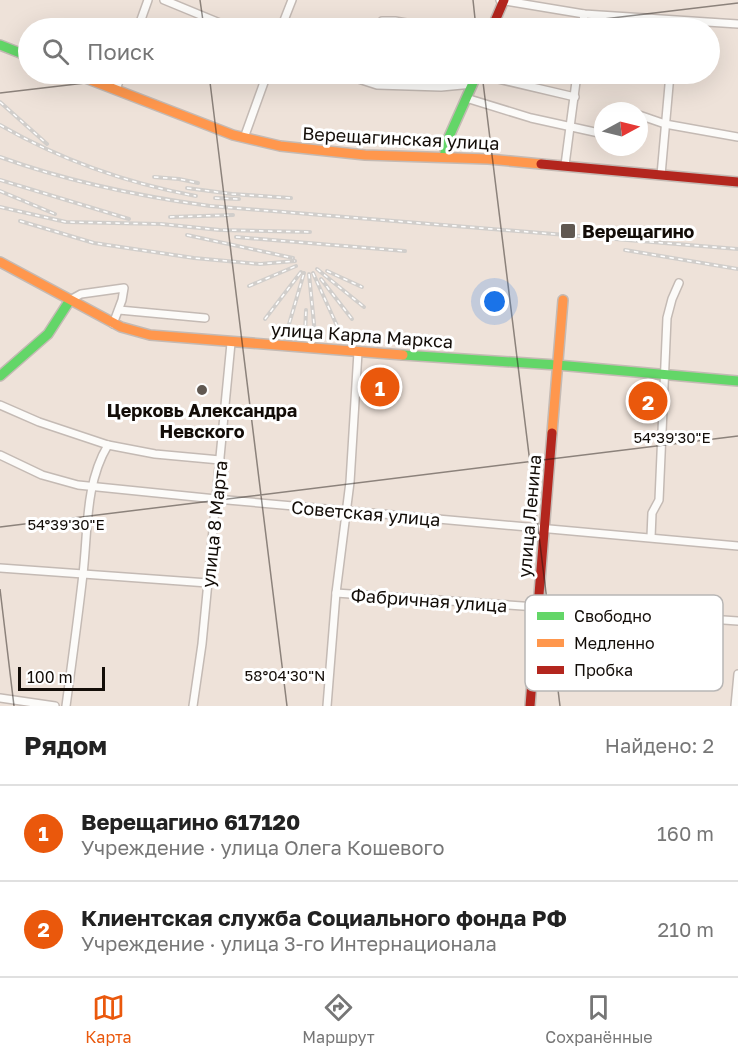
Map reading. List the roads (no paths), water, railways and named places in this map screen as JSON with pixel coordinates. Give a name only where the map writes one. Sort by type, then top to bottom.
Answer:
[{"type":"main road","points":[[496,18],[502,0]]},
{"type":"main road","points":[[0,45],[18,52]]},
{"type":"main road","name":"Верещагинская улица","points":[[102,84],[221,131],[279,146],[332,152],[565,165],[738,182]]},
{"type":"main road","points":[[444,157],[448,139],[473,84]]},
{"type":"main road","name":"улица Карла Маркса","points":[[0,262],[113,324],[130,331],[150,335],[557,365],[738,381]]},
{"type":"main road","points":[[0,376],[48,334],[70,300]]},
{"type":"main road","name":"улица Ленина","points":[[539,595],[563,300]]},
{"type":"main road","name":"улица Ленина","points":[[530,706],[531,691]]},
{"type":"street","points":[[142,18],[148,0]]},
{"type":"street","points":[[164,0],[208,18]]},
{"type":"street","points":[[285,18],[292,0]]},
{"type":"street","points":[[502,0],[617,18]]},
{"type":"street","points":[[583,18],[584,14]]},
{"type":"street","points":[[720,24],[738,24]]},
{"type":"street","points":[[116,89],[118,84]]},
{"type":"street","points":[[244,138],[263,84]]},
{"type":"street","points":[[386,84],[441,87],[452,84]]},
{"type":"street","points":[[512,84],[574,96]]},
{"type":"street","points":[[565,165],[576,84]]},
{"type":"street","points":[[661,175],[669,84]]},
{"type":"street","points":[[466,98],[531,118],[594,132]]},
{"type":"street","points":[[648,118],[665,124],[738,137]]},
{"type":"street","points":[[651,537],[652,513],[660,500],[668,312],[680,283]]},
{"type":"street","points":[[70,300],[81,294],[124,288],[113,324]]},
{"type":"street","points":[[119,310],[205,318]]},
{"type":"street","name":"улица 8 Марта","points":[[193,706],[202,644],[231,342]]},
{"type":"street","points":[[327,706],[336,593],[352,462],[358,352]]},
{"type":"street","points":[[0,405],[39,422],[108,445],[155,454],[220,460]]},
{"type":"street","points":[[66,706],[92,486],[102,455],[108,445]]},
{"type":"street","name":"Советская улица","points":[[0,455],[42,475],[78,485],[738,546]]},
{"type":"street","points":[[0,568],[208,583]]},
{"type":"street","name":"Фабричная улица","points":[[336,593],[525,607]]},
{"type":"street","name":"Фабричная улица","points":[[723,620],[738,621]]},
{"type":"street","points":[[735,706],[738,674]]},
{"type":"street","points":[[0,698],[54,706]]},
{"type":"railway","points":[[0,102],[47,144]]},
{"type":"railway","points":[[0,125],[23,138],[95,169],[170,191],[196,196]]},
{"type":"railway","points":[[0,157],[52,174],[104,187],[210,206],[738,249]]},
{"type":"railway","points":[[154,177],[198,183]]},
{"type":"railway","points":[[0,180],[129,219]]},
{"type":"railway","points":[[187,188],[291,198]]},
{"type":"railway","points":[[0,191],[55,214]]},
{"type":"railway","points":[[215,198],[239,199]]},
{"type":"railway","points":[[0,207],[66,222],[161,224],[220,230],[310,232]]},
{"type":"railway","points":[[170,217],[233,215]]},
{"type":"railway","points":[[20,221],[94,243],[194,258],[260,264],[295,261]]},
{"type":"railway","points":[[187,235],[293,258]]},
{"type":"railway","points":[[236,237],[405,251]]},
{"type":"railway","points":[[625,250],[738,269]]},
{"type":"railway","points":[[249,286],[296,266]]},
{"type":"railway","points":[[317,269],[364,307]]},
{"type":"railway","points":[[327,271],[362,287]]},
{"type":"railway","points":[[265,319],[301,272]]},
{"type":"railway","points":[[287,331],[304,273]]},
{"type":"railway","points":[[313,273],[338,328]]},
{"type":"railway","points":[[309,274],[315,334]]},
{"type":"railway","points":[[321,279],[352,319]]},
{"type":"railway","points":[[305,334],[306,310]]},
{"type":"place","name":"Верещагино","points":[[568,231]]},
{"type":"place","name":"Верещагино 617120","points":[[380,387]]},
{"type":"place","name":"Церковь Александра Невского","points":[[202,390]]},
{"type":"place","name":"Клиентская служба Социального фонда РФ","points":[[648,401]]}]
